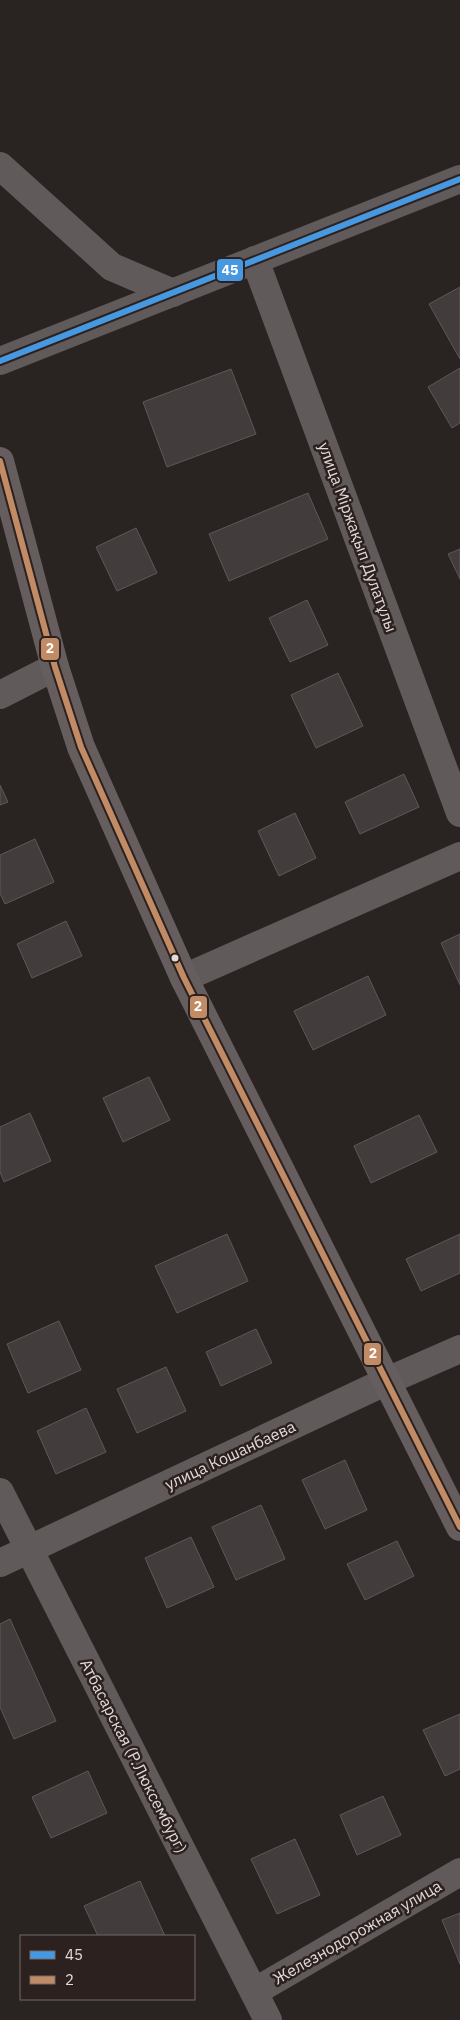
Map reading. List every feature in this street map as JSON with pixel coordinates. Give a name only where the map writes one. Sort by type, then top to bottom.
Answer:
[{"type":"main road","points":[[0,462],[55,667],[81,747],[184,978],[460,1527]]},
{"type":"street","points":[[0,166],[112,267],[173,294]]},
{"type":"street","points":[[0,361],[460,179]]},
{"type":"street","name":"улица Міржақып Дулатұлы","points":[[255,260],[460,813]]},
{"type":"street","points":[[0,695],[55,667]]},
{"type":"street","points":[[184,978],[460,856]]},
{"type":"street","name":"улица Кошанбаева","points":[[0,1563],[386,1381],[460,1349]]},
{"type":"street","name":"Атбасарская (Р.Люксембург)","points":[[0,1492],[268,2020]]},
{"type":"street","name":"Железнодорожная улица","points":[[254,1992],[460,1872]]},
{"type":"building","points":[[460,287],[460,359],[429,304]]},
{"type":"building","points":[[460,368],[460,423],[452,428],[428,387]]},
{"type":"building","points":[[231,369],[256,434],[167,467],[143,402]]},
{"type":"building","points":[[308,493],[328,539],[229,581],[209,534]]},
{"type":"building","points":[[136,528],[157,573],[117,591],[96,547]]},
{"type":"building","points":[[460,549],[460,579],[448,554]]},
{"type":"building","points":[[307,600],[328,645],[290,662],[269,618]]},
{"type":"building","points":[[338,673],[363,726],[316,748],[291,695]]},
{"type":"building","points":[[404,774],[419,807],[360,834],[345,802]]},
{"type":"building","points":[[0,785],[8,802],[0,805]]},
{"type":"building","points":[[295,813],[316,858],[279,876],[258,831]]},
{"type":"building","points":[[35,839],[54,882],[5,904],[0,893],[0,855]]},
{"type":"building","points":[[66,921],[82,956],[32,978],[17,944]]},
{"type":"building","points":[[460,934],[460,985],[441,943]]},
{"type":"building","points":[[368,976],[386,1015],[313,1050],[294,1011]]},
{"type":"building","points":[[149,1077],[170,1120],[123,1142],[103,1098]]},
{"type":"building","points":[[30,1113],[51,1161],[4,1182],[0,1172],[0,1127]]},
{"type":"building","points":[[419,1115],[437,1152],[371,1183],[354,1146]]},
{"type":"building","points":[[227,1234],[248,1281],[177,1313],[155,1266]]},
{"type":"building","points":[[460,1234],[460,1273],[421,1291],[406,1259]]},
{"type":"building","points":[[59,1321],[81,1370],[28,1393],[7,1344]]},
{"type":"building","points":[[256,1329],[272,1363],[221,1386],[206,1352]]},
{"type":"building","points":[[166,1367],[186,1411],[137,1433],[117,1389]]},
{"type":"building","points":[[86,1408],[106,1452],[56,1474],[37,1431]]},
{"type":"building","points":[[345,1460],[367,1510],[325,1529],[302,1480]]},
{"type":"building","points":[[261,1505],[285,1559],[236,1580],[212,1527]]},
{"type":"building","points":[[191,1537],[214,1587],[167,1608],[145,1558]]},
{"type":"building","points":[[397,1541],[414,1576],[365,1600],[347,1564]]},
{"type":"building","points":[[10,1619],[56,1721],[14,1739],[0,1707],[0,1624]]},
{"type":"building","points":[[460,1714],[460,1769],[445,1776],[423,1730]]},
{"type":"building","points":[[88,1771],[107,1813],[51,1838],[32,1797]]},
{"type":"building","points":[[383,1796],[401,1835],[357,1855],[340,1815]]},
{"type":"building","points":[[295,1839],[320,1895],[277,1914],[251,1859]]},
{"type":"building","points":[[140,1881],[165,1935],[98,1935],[84,1906]]},
{"type":"building","points":[[460,1913],[460,1964],[442,1920]]},
{"type":"transit line","name":"45","points":[[0,361],[460,179]]},
{"type":"transit line","name":"2","points":[[0,461],[55,667],[81,747],[184,978],[460,1527]]}]
